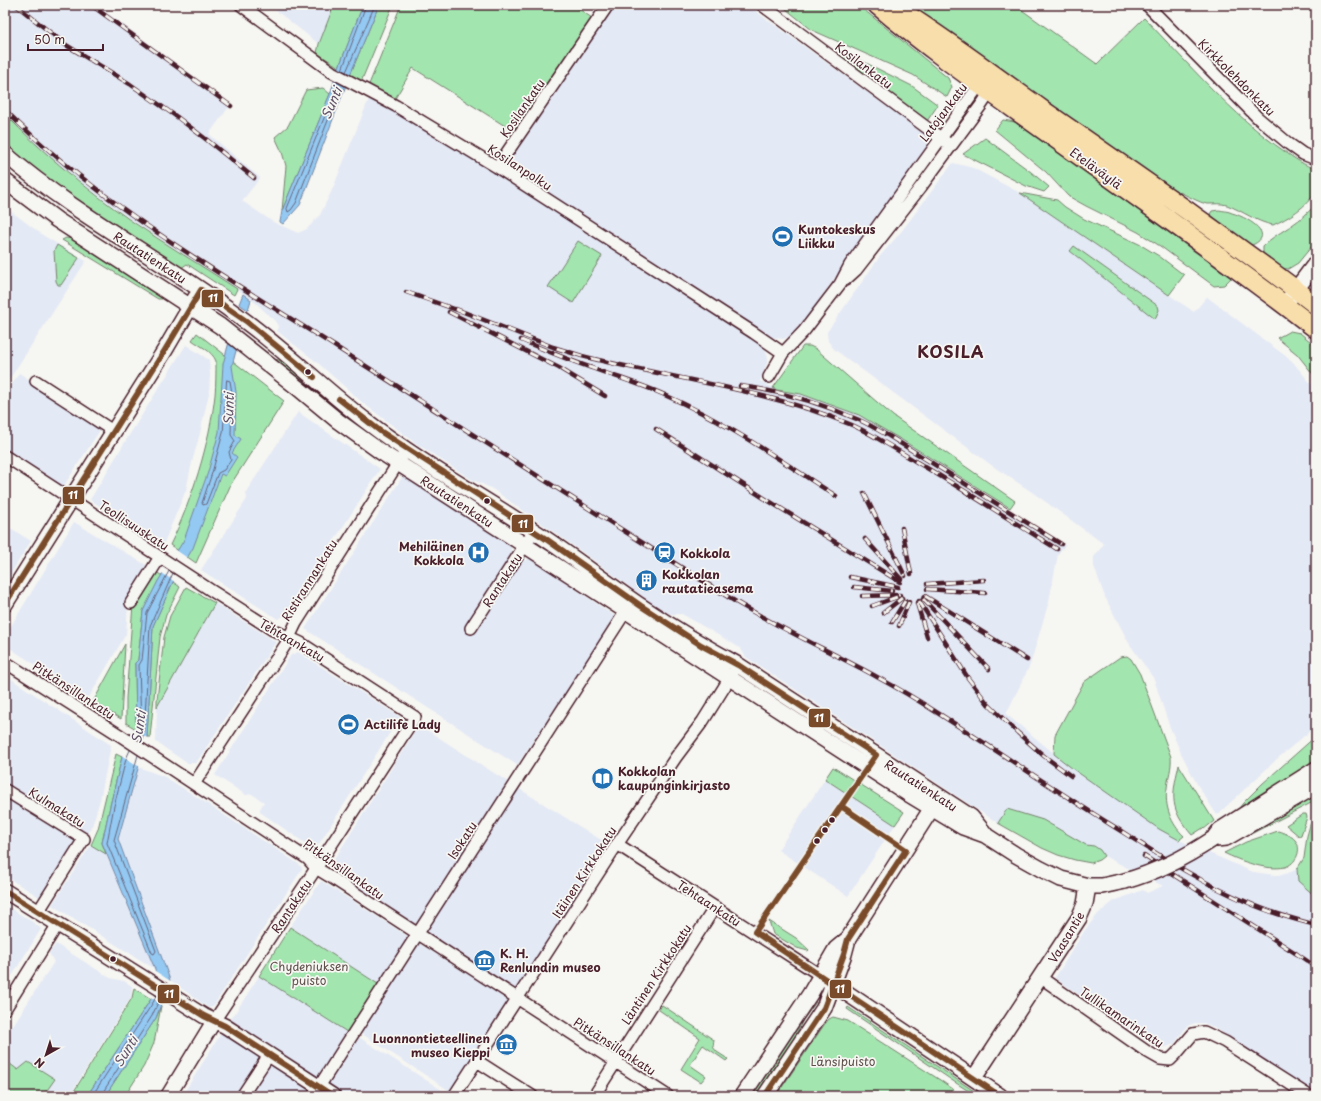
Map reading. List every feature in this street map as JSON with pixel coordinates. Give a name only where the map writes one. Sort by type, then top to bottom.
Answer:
[{"type":"highway","name":"Eteläväylä","points":[[877,5],[902,27],[988,84],[1195,215],[1316,305]]},
{"type":"highway","name":"Eteläväylä","points":[[892,5],[910,16],[988,84],[1316,329]]},
{"type":"main road","name":"Rautatienkatu","points":[[5,154],[84,214],[246,321],[364,420],[534,531],[635,609]]},
{"type":"main road","name":"Rautatienkatu","points":[[5,181],[57,220],[220,326],[338,421],[398,463],[525,544],[635,609],[734,671],[907,793],[936,802],[963,827],[986,835],[1016,855],[1041,869],[1061,879],[1088,886]]},
{"type":"main road","points":[[1285,305],[1316,264]]},
{"type":"main road","points":[[5,604],[165,350],[201,290]]},
{"type":"main road","points":[[1088,886],[1102,886],[1140,877],[1187,856],[1213,839],[1220,830],[1316,769]]},
{"type":"main road","points":[[1213,839],[1226,838],[1316,786]]},
{"type":"main road","points":[[742,1096],[810,994],[836,949],[848,938],[936,802]]},
{"type":"main road","name":"Vaasantie","points":[[974,1078],[1079,918],[1085,904],[1088,886]]},
{"type":"main road","points":[[765,1096],[824,1008],[844,954],[848,938]]},
{"type":"main road","name":"Tehtaankatu","points":[[820,976],[1000,1096]]},
{"type":"street","name":"Kosilanpolku","points":[[241,5],[332,72],[396,106],[497,167],[747,329],[783,354]]},
{"type":"street","name":"Kosilankatu","points":[[497,167],[608,5]]},
{"type":"street","name":"Kosilankatu","points":[[762,5],[951,146]]},
{"type":"street","name":"Kirkkolehdonkatu","points":[[1150,6],[1258,118],[1303,154],[1316,159]]},
{"type":"street","name":"Latojankatu","points":[[769,377],[783,354],[804,332],[840,284],[850,266],[940,138],[988,84]]},
{"type":"street","name":"Latojankatu","points":[[840,284],[856,270],[951,146],[988,84]]},
{"type":"street","points":[[36,381],[113,431]]},
{"type":"street","name":"Ristirannankatu","points":[[194,784],[286,644],[407,449]]},
{"type":"street","name":"Teollisuuskatu","points":[[5,456],[164,560]]},
{"type":"street","name":"Rantakatu","points":[[471,628],[534,531]]},
{"type":"street","points":[[131,603],[164,560]]},
{"type":"street","name":"Tehtaankatu","points":[[164,560],[274,630],[308,648],[415,717]]},
{"type":"street","name":"Isokatu","points":[[316,1091],[622,617],[635,609]]},
{"type":"street","name":"Pitkänsillankatu","points":[[5,662],[146,752],[308,859],[316,868],[668,1096]]},
{"type":"street","name":"Itäinen Kirkkokatu","points":[[454,1096],[617,844],[676,757],[703,721],[734,671]]},
{"type":"street","name":"Rantakatu","points":[[168,1096],[214,1021],[415,717]]},
{"type":"street","name":"Kulmakatu","points":[[5,790],[84,839],[38,912]]},
{"type":"street","name":"Tehtaankatu","points":[[617,844],[820,976]]},
{"type":"street","points":[[5,891],[204,1016],[225,1026],[269,1055],[316,1091],[333,1096]]},
{"type":"street","name":"Läntinen Kirkkokatu","points":[[594,1096],[715,907]]},
{"type":"street","points":[[5,1009],[58,924]]},
{"type":"street","name":"Tullikamarinkatu","points":[[1040,977],[1146,1051],[1160,1059],[1170,1060],[1193,1034],[1204,1032],[1225,1042],[1309,1096]]},
{"type":"street","points":[[242,1096],[269,1055]]},
{"type":"street","points":[[477,1061],[532,1096]]},
{"type":"shaded area","points":[[5,5],[96,5],[231,104],[209,134],[260,178],[242,201],[273,222],[298,233],[307,229],[320,215],[333,188],[369,99],[391,109],[540,199],[631,261],[751,337],[764,348],[767,355],[768,360],[760,381],[777,390],[801,394],[859,415],[902,440],[1065,545],[1058,554],[1049,601],[1030,665],[1006,714],[1073,769],[1179,840],[1253,872],[1282,875],[1297,869],[1299,881],[1316,897],[1316,1093],[1214,1027],[1204,1023],[1195,1023],[1187,1026],[1174,1044],[1166,1047],[1156,1047],[1055,978],[1085,930],[1098,914],[1114,901],[1143,890],[1147,893],[1163,886],[1104,856],[1095,846],[1086,845],[1043,820],[1007,809],[998,823],[746,657],[741,649],[732,643],[682,614],[670,614],[649,601],[491,488],[471,479],[417,444],[363,403],[318,363],[277,331],[278,326],[275,321],[257,304],[237,289],[131,220],[76,179],[50,157],[5,114]]},
{"type":"shaded area","points":[[269,5],[334,5],[319,44]]},
{"type":"shaded area","points":[[615,5],[747,5],[933,140],[795,334],[783,339],[771,337],[504,165]]},
{"type":"shaded area","points":[[953,163],[973,168],[1020,193],[1194,312],[1207,297],[1292,361],[1316,390],[1316,726],[1278,758],[1217,815],[1197,784],[1181,753],[1169,725],[1154,679],[1129,643],[1105,597],[1094,566],[1094,557],[1104,544],[1032,492],[994,467],[834,349],[828,341],[827,332],[881,255],[901,232]]},
{"type":"shaded area","points":[[5,207],[44,236],[86,261],[5,386]]},
{"type":"shaded area","points":[[186,345],[209,360],[209,393],[186,490],[163,545],[90,500]]},
{"type":"shaded area","points":[[19,373],[102,427],[63,487],[5,449],[5,396]]},
{"type":"shaded area","points":[[298,412],[380,469],[287,614],[278,619],[201,570],[247,499],[246,492]]},
{"type":"shaded area","points":[[403,476],[511,546],[511,551],[525,561],[530,558],[616,617],[517,765],[305,629]]},
{"type":"shaded area","points":[[74,522],[151,568],[128,603],[126,634],[88,699],[5,645],[5,636]]},
{"type":"shaded area","points":[[5,525],[31,541],[5,583]]},
{"type":"shaded area","points":[[215,603],[276,642],[196,763],[187,763],[156,742],[157,707]]},
{"type":"shaded area","points":[[298,652],[400,717],[315,850],[260,812],[264,802],[252,794],[246,795],[215,775],[291,655]]},
{"type":"shaded area","points":[[5,675],[111,745],[100,800],[92,826],[88,833],[5,782]]},
{"type":"shaded area","points":[[419,725],[508,782],[417,925],[329,868]]},
{"type":"shaded area","points":[[138,767],[165,777],[300,865],[302,869],[214,1005],[209,1008],[170,980],[118,839]]},
{"type":"shaded area","points":[[825,779],[895,825],[848,896],[778,850]]},
{"type":"shaded area","points":[[518,788],[609,845],[516,990],[426,931]]},
{"type":"shaded area","points":[[5,796],[76,841],[41,898],[5,876]]},
{"type":"shaded area","points":[[91,845],[106,854],[155,969],[52,905]]},
{"type":"shaded area","points":[[321,881],[409,937],[378,984],[290,927]]},
{"type":"shaded area","points":[[5,905],[41,929],[5,987]]},
{"type":"shaded area","points":[[417,942],[508,1000],[450,1091],[359,1032]]},
{"type":"shaded area","points":[[56,944],[110,978],[124,981],[132,986],[131,997],[73,1090],[71,1090],[67,1096],[43,1096],[55,1079],[28,1062],[18,1070],[5,1060],[5,1027],[10,1030],[54,962],[49,953]]},
{"type":"shaded area","points":[[259,976],[347,1032],[318,1078],[230,1021]]},
{"type":"shaded area","points":[[222,1032],[313,1089],[308,1096],[182,1096]]},
{"type":"shaded area","points":[[357,1036],[448,1094],[447,1096],[344,1096],[326,1085]]},
{"type":"green space","points":[[334,5],[363,5],[339,67],[317,53]]},
{"type":"green space","points":[[379,5],[393,5],[361,82],[350,75]]},
{"type":"green space","points":[[401,5],[573,5],[592,18],[513,131],[413,68],[393,102],[368,87]]},
{"type":"green space","points":[[781,5],[858,5],[948,78],[952,87],[947,97],[913,75],[812,30]]},
{"type":"green space","points":[[904,5],[1015,5],[1097,64],[1144,18],[1211,88],[1247,122],[1292,156],[1304,164],[1316,169],[1316,190],[1312,197],[1297,212],[1273,225],[1267,224],[1227,205],[1208,204],[1196,200],[1173,189]]},
{"type":"green space","points":[[844,52],[912,86],[938,105],[927,121],[840,56]]},
{"type":"green space","points":[[323,88],[330,94],[282,211],[286,166],[282,152],[275,137],[288,126],[306,90]]},
{"type":"green space","points":[[5,114],[34,143],[81,183],[130,220],[237,289],[234,295],[187,264],[181,268],[158,254],[68,194],[26,161],[5,143]]},
{"type":"green space","points":[[1003,120],[1015,122],[1031,132],[1231,278],[1224,285],[1214,286],[1160,246],[1138,232],[1068,196],[1046,172],[995,130]]},
{"type":"green space","points":[[985,138],[1049,187],[1044,192],[1026,186],[963,154]]},
{"type":"green space","points":[[1020,193],[1057,200],[1084,219],[1139,244],[1159,256],[1184,275],[1169,295]]},
{"type":"green space","points":[[1316,204],[1316,241],[1298,263],[1288,269],[1275,267],[1263,258],[1263,246],[1273,237],[1302,218]]},
{"type":"green space","points":[[1219,210],[1244,218],[1256,226],[1262,236],[1259,241],[1252,245],[1244,242],[1210,214],[1212,211]]},
{"type":"green space","points":[[66,238],[72,239],[85,246],[165,296],[162,299],[158,299],[62,240]]},
{"type":"green space","points":[[578,241],[602,256],[573,303],[548,287]]},
{"type":"green space","points":[[57,245],[79,258],[61,285],[58,285],[56,281],[54,251]]},
{"type":"green space","points":[[1074,246],[1158,306],[1159,310],[1155,319],[1070,251]]},
{"type":"green space","points":[[1290,331],[1300,333],[1316,346],[1316,378],[1297,354],[1277,338]]},
{"type":"green space","points":[[197,333],[284,401],[231,484],[196,563],[170,545],[192,491],[204,452],[215,395],[216,361],[209,352],[192,340]]},
{"type":"green space","points":[[803,346],[810,346],[816,349],[893,416],[1015,501],[1010,508],[902,440],[859,415],[801,394],[773,388]]},
{"type":"green space","points":[[277,359],[302,375],[323,395],[316,396],[275,361]]},
{"type":"green space","points":[[154,570],[162,576],[143,611],[138,660],[135,663],[136,729],[126,723],[126,698],[133,604]]},
{"type":"green space","points":[[173,582],[180,587],[166,615],[160,637],[150,737],[147,737],[153,626]]},
{"type":"green space","points":[[186,587],[215,603],[157,707],[164,637],[170,616]]},
{"type":"green space","points":[[125,644],[121,719],[93,702]]},
{"type":"green space","points":[[1127,656],[1131,659],[1140,674],[1171,757],[1166,795],[1172,820],[1184,836],[1179,840],[1159,829],[1054,754],[1055,735],[1084,682],[1120,657]]},
{"type":"green space","points":[[1316,736],[1316,763],[1236,812],[1262,784]]},
{"type":"green space","points":[[116,754],[122,757],[102,843],[106,854],[91,845],[98,829]]},
{"type":"green space","points":[[1179,765],[1214,821],[1204,829],[1203,828],[1192,835],[1180,818],[1174,803],[1175,786]]},
{"type":"green space","points":[[833,767],[904,812],[895,825],[825,779]]},
{"type":"green space","points":[[1316,792],[1316,800],[1311,803],[1251,834],[1248,831]]},
{"type":"green space","points":[[1007,809],[1043,820],[1086,845],[1094,846],[1100,850],[1104,856],[1091,863],[1058,855],[1042,848],[998,823]]},
{"type":"green space","points":[[1303,814],[1306,814],[1307,817],[1301,835],[1299,836],[1286,825]]},
{"type":"green space","points":[[1316,814],[1316,897],[1298,881],[1297,869],[1304,858],[1310,825]]},
{"type":"green space","points":[[1278,831],[1293,838],[1298,848],[1295,860],[1285,867],[1270,868],[1246,862],[1224,853],[1246,842]]},
{"type":"green space","points":[[769,921],[796,938],[809,950],[797,948],[773,934]]},
{"type":"green space","name":"Chydeniuksen puisto","points":[[290,927],[378,984],[347,1032],[259,976]]},
{"type":"green space","points":[[134,988],[151,999],[87,1096],[71,1096],[132,998]]},
{"type":"green space","points":[[813,1000],[816,1002],[803,1020],[789,1048],[756,1096],[750,1096]]},
{"type":"green space","points":[[662,1005],[714,1040],[713,1047],[717,1052],[728,1059],[726,1061],[703,1045],[690,1065],[706,1076],[701,1082],[681,1069],[700,1038],[659,1010]]},
{"type":"green space","points":[[161,1006],[154,1043],[144,1066],[125,1096],[105,1096],[156,1018]]},
{"type":"green space","points":[[848,1007],[974,1091],[970,1092],[953,1081],[847,1009]]},
{"type":"green space","name":"Länsipuisto","points":[[833,1017],[848,1021],[940,1080],[953,1089],[958,1096],[776,1096],[824,1025]]},
{"type":"green space","points":[[5,1060],[18,1070],[28,1062],[55,1079],[43,1096],[5,1096]]},
{"type":"water","name":"Sunti","points":[[363,5],[379,5],[350,75],[300,205],[283,224],[280,222],[282,211],[330,94]]},
{"type":"water","points":[[243,294],[251,300],[248,310],[239,304]]},
{"type":"water","name":"Sunti","points":[[229,342],[237,347],[232,366],[236,392],[235,435],[241,439],[232,453],[237,457],[225,476],[221,474],[193,548],[173,582],[153,626],[147,737],[118,839],[170,980],[156,1018],[105,1096],[87,1096],[151,999],[156,980],[155,969],[102,843],[122,757],[136,729],[135,663],[138,660],[143,611],[158,581],[184,540],[208,472],[219,432],[223,364]]},
{"type":"pier","points":[[176,550],[189,559],[175,582],[162,573]]},
{"type":"pier","points":[[133,729],[149,739],[140,767],[121,755]]},
{"type":"pier","points":[[152,969],[172,982],[163,1005],[149,996],[154,980]]},
{"type":"railway","points":[[16,5],[66,45],[130,84],[177,117],[254,178]]},
{"type":"railway","points":[[91,5],[231,106]]},
{"type":"railway","points":[[5,110],[42,145],[81,177],[164,237],[736,602],[909,695],[1090,812],[1196,877],[1257,907],[1282,916],[1316,925]]},
{"type":"railway","points":[[406,292],[460,311]]},
{"type":"railway","points":[[456,309],[553,347],[582,356],[753,393],[786,402],[852,425],[933,472],[1057,549]]},
{"type":"railway","points":[[449,312],[559,368],[605,396]]},
{"type":"railway","points":[[521,340],[574,362],[650,389],[691,407],[754,443],[836,496]]},
{"type":"railway","points":[[740,386],[801,398],[863,422],[889,436],[1061,544]]},
{"type":"railway","points":[[656,429],[900,582]]},
{"type":"railway","points":[[864,493],[905,576]]},
{"type":"railway","points":[[902,528],[911,574]]},
{"type":"railway","points":[[865,539],[901,579]]},
{"type":"railway","points":[[850,577],[898,587]]},
{"type":"railway","points":[[927,584],[984,580]]},
{"type":"railway","points":[[854,587],[892,591]]},
{"type":"railway","points":[[927,589],[985,593]]},
{"type":"railway","points":[[862,596],[900,595]]},
{"type":"railway","points":[[925,596],[1027,660]]},
{"type":"railway","points":[[872,606],[897,597]]},
{"type":"railway","points":[[883,613],[902,598]]},
{"type":"railway","points":[[923,599],[989,669]]},
{"type":"railway","points":[[892,622],[905,601]]},
{"type":"railway","points":[[919,601],[968,678],[988,704],[1044,756],[1071,776]]},
{"type":"railway","points":[[899,626],[909,602]]},
{"type":"railway","points":[[917,603],[927,637]]},
{"type":"railway","points":[[1144,856],[1316,967]]},
{"type":"transit line","name":"11","points":[[5,604],[165,350],[201,290],[246,321],[314,377]]},
{"type":"transit line","name":"11","points":[[339,399],[380,431],[546,539],[641,606],[701,645],[738,665],[876,755],[755,932],[1000,1096]]},
{"type":"transit line","name":"11","points":[[765,1096],[824,1008],[848,939],[906,850],[841,806]]},
{"type":"transit line","name":"11","points":[[5,891],[204,1016],[225,1026],[333,1096]]},
{"type":"place","name":"Kuntokeskus Liikku","points":[[782,236]]},
{"type":"place","name":"Mehiläinen Kokkola","points":[[479,553]]},
{"type":"place","name":"Kokkola","points":[[664,553]]},
{"type":"place","name":"Kokkolan rautatieasema","points":[[646,581]]},
{"type":"place","name":"Actilife Lady","points":[[348,724]]},
{"type":"place","name":"Kokkolan kaupunginkirjasto","points":[[603,778]]},
{"type":"place","name":"K. H. Renlundin museo","points":[[485,960]]},
{"type":"place","name":"Luonnontieteellinen museo Kieppi","points":[[506,1045]]},
{"type":"district","name":"KOSILA","points":[[951,351]]}]
